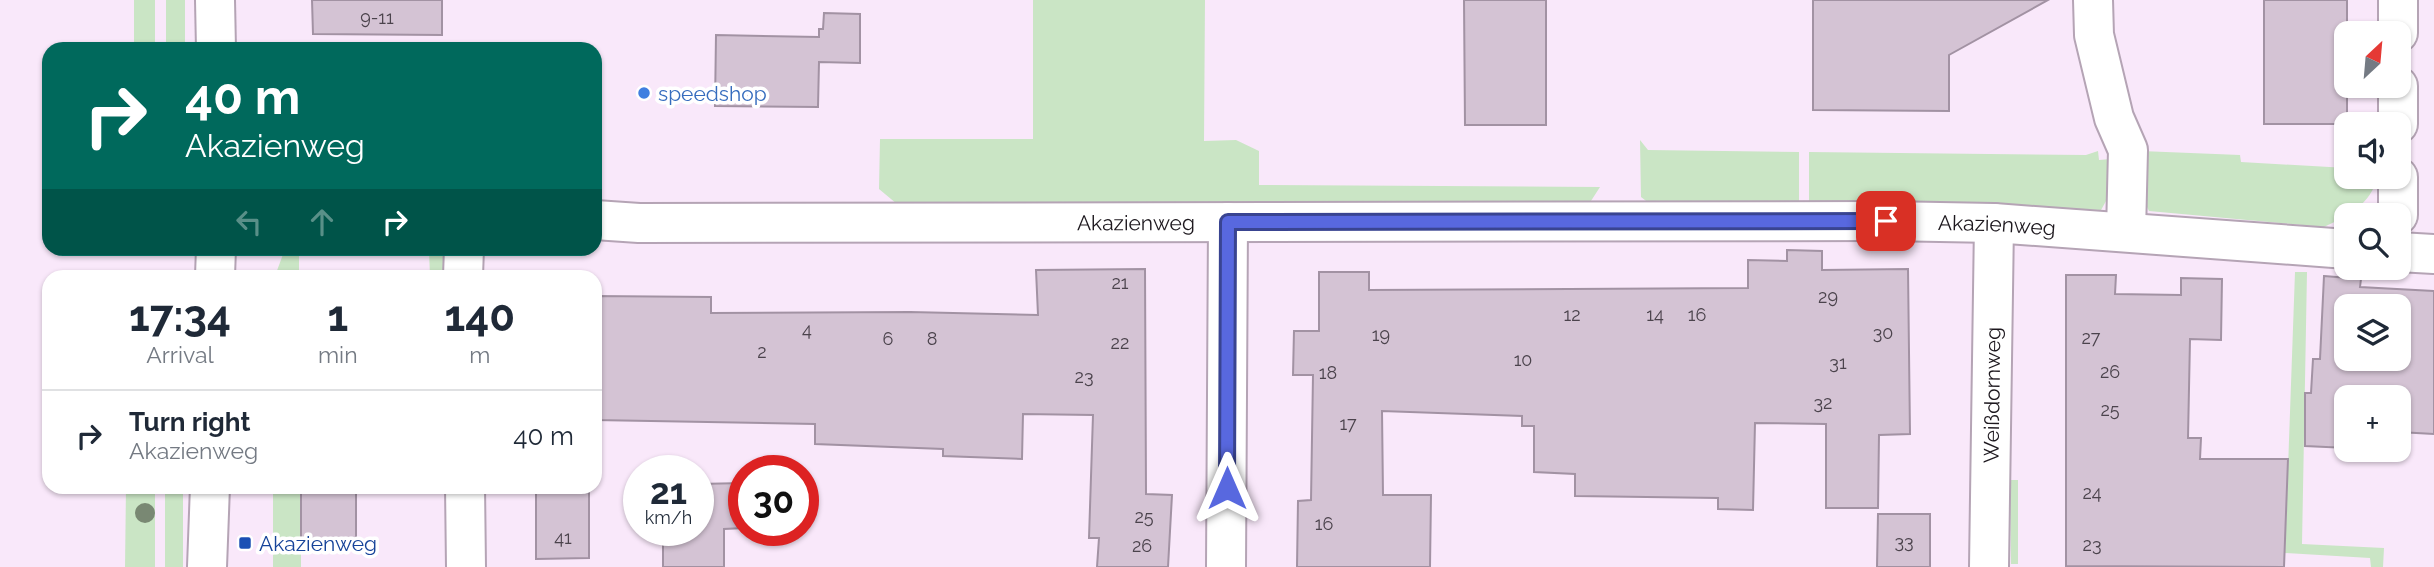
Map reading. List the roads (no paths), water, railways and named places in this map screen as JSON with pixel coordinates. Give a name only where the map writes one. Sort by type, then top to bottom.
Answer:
[{"type":"street","points":[[215,0],[216,42]]},
{"type":"street","points":[[2093,0],[2094,35],[2114,118],[2128,150],[2126,232]]},
{"type":"street","points":[[2398,0],[2398,21]]},
{"type":"street","name":"Akazienweg","points":[[602,220],[639,223],[1994,223],[2334,248]]},
{"type":"street","points":[[1226,567],[1228,222]]},
{"type":"street","name":"Weißdornweg","points":[[1989,567],[1994,223]]},
{"type":"street","points":[[2411,253],[2434,254]]},
{"type":"street","points":[[207,567],[210,494]]},
{"type":"street","points":[[465,494],[466,567]]},
{"type":"place","name":"speedshop","points":[[644,93]]},
{"type":"place","name":"Akazienweg","points":[[245,543]]}]
